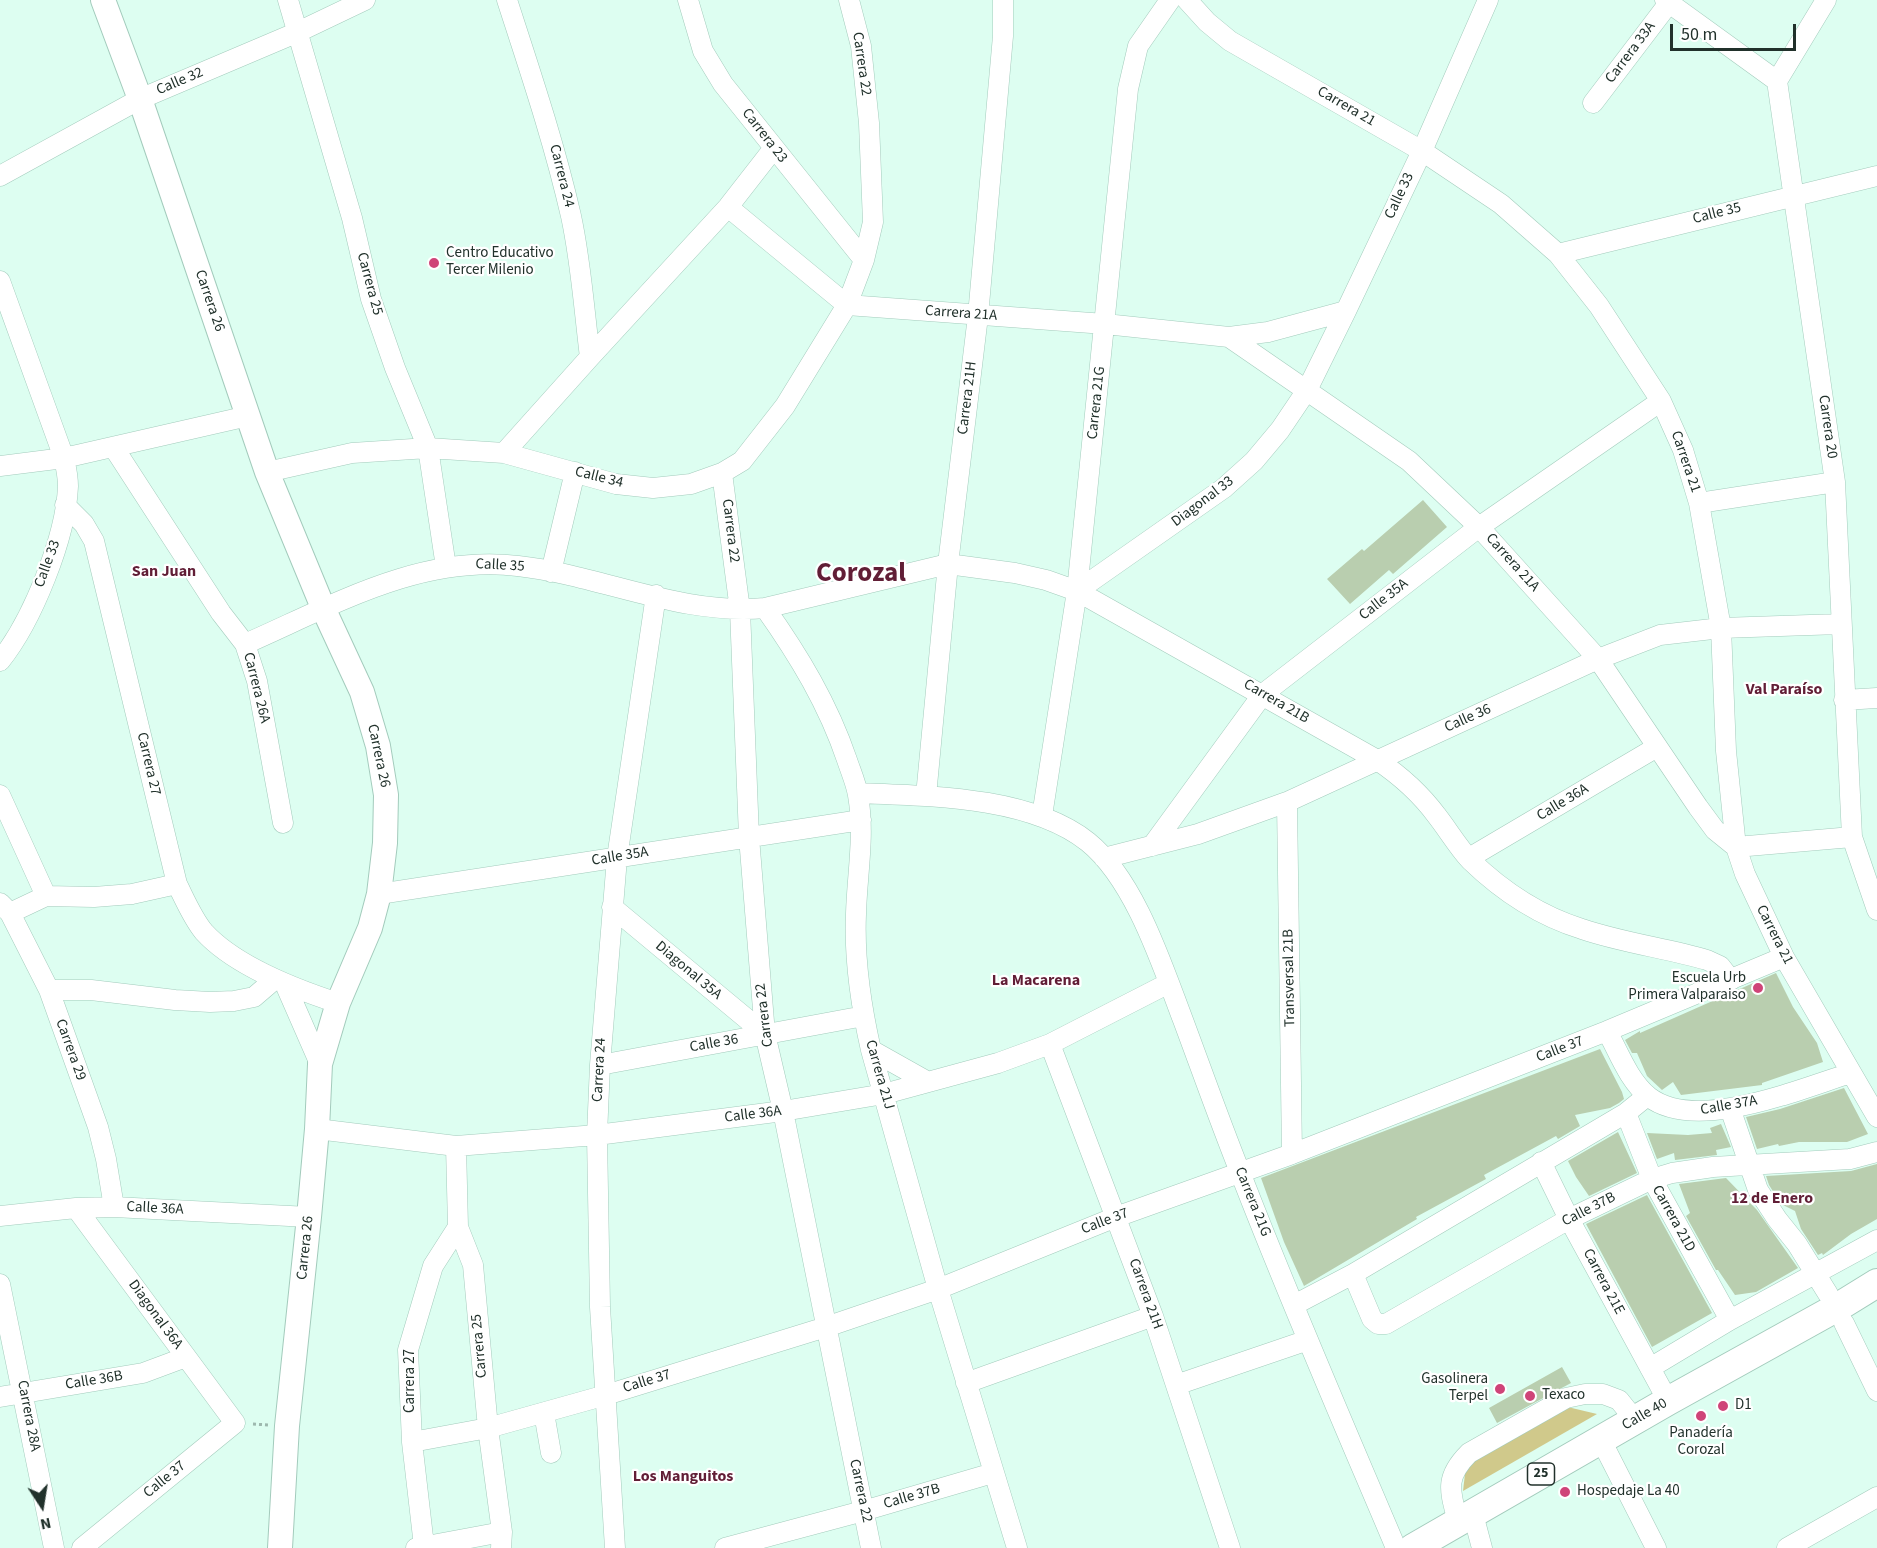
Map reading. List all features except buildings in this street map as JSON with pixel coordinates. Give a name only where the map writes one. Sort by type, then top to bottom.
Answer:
[{"type":"highway","name":"Calle 40","points":[[1413,1548],[1668,1401],[1843,1305],[1877,1283]]},
{"type":"main road","name":"Carrera 26","points":[[103,0],[140,99],[267,472],[324,610],[362,692],[378,746],[386,795],[385,843],[379,894],[370,928],[338,1003],[320,1064],[317,1130],[287,1426],[280,1548]]},
{"type":"street","name":"Carrera 25","points":[[288,0],[352,218],[371,298],[395,368],[428,448],[446,567]]},
{"type":"street","name":"Calle 32","points":[[0,176],[140,99],[298,32],[365,0]]},
{"type":"street","name":"Carrera 24","points":[[507,0],[550,135],[571,216],[581,268],[590,357]]},
{"type":"street","name":"Carrera 23","points":[[688,0],[703,51],[723,84],[864,260]]},
{"type":"street","name":"Carrera 22","points":[[847,305],[864,260],[873,222],[869,123],[861,46],[849,0]]},
{"type":"street","name":"Carrera 21H","points":[[926,796],[948,564],[978,316],[1003,36],[1003,0]]},
{"type":"street","name":"Carrera 21G","points":[[1042,816],[1077,591],[1128,89],[1138,46],[1170,0]]},
{"type":"street","name":"Carrera 21","points":[[1187,0],[1230,41],[1422,151],[1501,204],[1558,254],[1599,306],[1661,401],[1683,450],[1699,503],[1722,628],[1726,751],[1736,847],[1749,884],[1784,957],[1877,1118]]},
{"type":"street","name":"Calle 33","points":[[1307,390],[1422,151],[1488,0]]},
{"type":"street","points":[[1667,2],[1776,81],[1826,0]]},
{"type":"street","name":"Carrera 33A","points":[[1593,103],[1667,2]]},
{"type":"street","name":"Carrera 20","points":[[1776,81],[1835,482],[1852,837],[1877,910]]},
{"type":"street","points":[[504,453],[728,207],[774,148]]},
{"type":"street","name":"Calle 35","points":[[1558,254],[1877,176]]},
{"type":"street","points":[[728,207],[847,305]]},
{"type":"street","points":[[0,280],[64,458]]},
{"type":"street","name":"Carrera 21A","points":[[847,305],[1105,324],[1229,338],[1268,332],[1346,311]]},
{"type":"street","name":"Calle 34","points":[[267,472],[352,453],[428,448],[504,453],[616,484],[653,488],[691,484],[722,473],[742,461],[784,406],[847,305]]},
{"type":"street","name":"Carrera 21A","points":[[1229,338],[1409,461],[1479,527],[1598,659],[1715,830],[1736,847]]},
{"type":"street","name":"Diagonal 33","points":[[1077,591],[1224,488],[1254,461],[1280,430],[1307,390]]},
{"type":"street","name":"Calle 35A","points":[[1152,846],[1263,694],[1479,527],[1661,401]]},
{"type":"street","points":[[1,467],[114,448],[248,416]]},
{"type":"street","name":"Carrera 26A","points":[[114,448],[221,613],[245,645],[257,681],[284,823]]},
{"type":"street","name":"Calle 33","points":[[0,661],[42,585],[57,542],[66,506],[68,484],[64,458]]},
{"type":"street","points":[[551,572],[575,472]]},
{"type":"street","name":"Carrera 22","points":[[722,473],[740,610],[749,837],[765,1034],[783,1111],[872,1548]]},
{"type":"street","points":[[1699,503],[1835,482]]},
{"type":"street","name":"Carrera 27","points":[[66,506],[84,524],[94,541],[100,561],[177,884],[203,931],[222,949],[280,981],[338,1003]]},
{"type":"street","name":"Calle 35","points":[[245,645],[374,587],[408,575],[446,567],[486,563],[551,572],[707,607],[740,610],[765,608]]},
{"type":"street","name":"Carrera 21B","points":[[765,608],[948,564],[1015,573],[1046,580],[1077,591],[1263,694],[1402,777],[1420,795],[1469,858],[1498,885],[1525,903],[1550,917],[1582,929],[1707,960],[1720,966],[1731,980]]},
{"type":"street","name":"Carrera 24","points":[[615,1548],[600,1307],[597,1135],[600,1065],[617,858],[656,596]]},
{"type":"street","name":"Carrera 21J","points":[[765,608],[794,650],[819,693],[836,729],[858,793],[861,820],[856,914],[857,964],[871,1050],[938,1289],[1017,1548]]},
{"type":"street","name":"Calle 36","points":[[1104,858],[1198,834],[1287,802],[1598,659],[1660,635],[1722,628],[1840,624]]},
{"type":"street","points":[[1844,700],[1877,698]]},
{"type":"street","name":"Calle 36A","points":[[1469,858],[1658,747]]},
{"type":"street","points":[[858,793],[926,796],[985,803],[1042,816],[1089,843],[1104,858]]},
{"type":"street","points":[[0,795],[45,897]]},
{"type":"street","name":"Transversal 21B","points":[[1287,802],[1292,1154]]},
{"type":"street","name":"Calle 35A","points":[[379,894],[861,820]]},
{"type":"street","points":[[1736,847],[1852,837]]},
{"type":"street","name":"Carrera 21G","points":[[1104,858],[1150,933],[1240,1173],[1396,1548]]},
{"type":"street","points":[[5,908],[45,897],[132,894],[177,884]]},
{"type":"street","name":"Diagonal 35A","points":[[612,907],[765,1034]]},
{"type":"street","name":"Carrera 29","points":[[5,908],[49,990],[98,1127],[114,1207]]},
{"type":"street","name":"Calle 37","points":[[412,1442],[488,1428],[606,1395],[826,1327],[938,1289],[1116,1217],[1292,1154],[1608,1031],[1784,957]]},
{"type":"street","points":[[49,990],[91,990],[210,1002],[254,997],[280,981],[320,1064]]},
{"type":"street","name":"Calle 36A","points":[[317,1130],[456,1146],[597,1135],[783,1111],[884,1094],[998,1063],[1050,1044],[1169,983]]},
{"type":"street","name":"Calle 36","points":[[600,1065],[864,1016]]},
{"type":"street","name":"Calle 37A","points":[[1608,1031],[1634,1079],[1647,1096],[1662,1105],[1680,1111],[1703,1112],[1753,1103],[1851,1073]]},
{"type":"street","name":"Carrera 21H","points":[[1050,1044],[1153,1316],[1230,1548]]},
{"type":"street","points":[[871,1050],[928,1082]]},
{"type":"street","points":[[1294,1305],[1353,1274],[1626,1113],[1647,1096]]},
{"type":"street","points":[[1730,1108],[1758,1190],[1828,1294]]},
{"type":"street","name":"Carrera 21D","points":[[1626,1113],[1652,1179],[1730,1320]]},
{"type":"street","name":"Carrera 25","points":[[456,1146],[458,1227],[473,1265],[488,1428],[502,1540]]},
{"type":"street","name":"Calle 37B","points":[[1353,1274],[1372,1319],[1378,1324],[1386,1324],[1569,1220],[1652,1179],[1672,1173],[1748,1164],[1850,1160],[1877,1152]]},
{"type":"street","name":"Carrera 21E","points":[[1541,1162],[1569,1220],[1668,1401]]},
{"type":"street","name":"Calle 36A","points":[[0,1216],[76,1208],[114,1207],[309,1217]]},
{"type":"street","name":"Diagonal 36A","points":[[76,1208],[235,1423]]},
{"type":"street","name":"Carrera 27","points":[[420,1547],[408,1350],[433,1266],[458,1227]]},
{"type":"street","points":[[1650,1368],[1815,1272],[1877,1240]]},
{"type":"street","name":"Carrera 28A","points":[[0,1284],[54,1548]]},
{"type":"street","points":[[966,1383],[1153,1316]]},
{"type":"street","points":[[1844,1323],[1877,1391]]},
{"type":"street","points":[[1176,1385],[1308,1340]]},
{"type":"street","name":"Calle 36B","points":[[0,1396],[143,1374],[186,1357]]},
{"type":"street","points":[[1482,1548],[1451,1496],[1453,1472],[1469,1453],[1566,1398],[1585,1394],[1603,1394],[1619,1400],[1635,1420]]},
{"type":"street","points":[[544,1413],[551,1454]]},
{"type":"street","name":"Calle 37","points":[[82,1548],[235,1423]]},
{"type":"street","points":[[1601,1440],[1656,1548]]},
{"type":"street","name":"Calle 37B","points":[[725,1548],[863,1512],[993,1473]]},
{"type":"street","points":[[1787,1548],[1877,1497]]},
{"type":"street","points":[[420,1547],[502,1540]]},
{"type":"path","points":[[235,1423],[287,1426]]},
{"type":"shaded area","points":[[1555,1404],[1597,1414],[1463,1491],[1467,1457]]},
{"type":"place","name":"Centro Educativo Tercer Milenio","points":[[434,263]]},
{"type":"place","name":"Escuela Urb Primera Valparaiso","points":[[1758,988]]},
{"type":"place","name":"Gasolinera Terpel","points":[[1500,1389]]},
{"type":"place","name":"Texaco","points":[[1530,1396]]},
{"type":"place","name":"D1","points":[[1723,1406]]},
{"type":"place","name":"Panadería Corozal","points":[[1701,1416]]},
{"type":"place","name":"Hospedaje La 40","points":[[1565,1492]]},
{"type":"district","name":"San Juan","points":[[164,572]]},
{"type":"district","name":"Corozal","points":[[861,575]]},
{"type":"district","name":"Val Paraíso","points":[[1784,690]]},
{"type":"district","name":"La Macarena","points":[[1036,981]]},
{"type":"district","name":"12 de Enero","points":[[1772,1199]]},
{"type":"district","name":"Los Manguitos","points":[[683,1477]]}]
